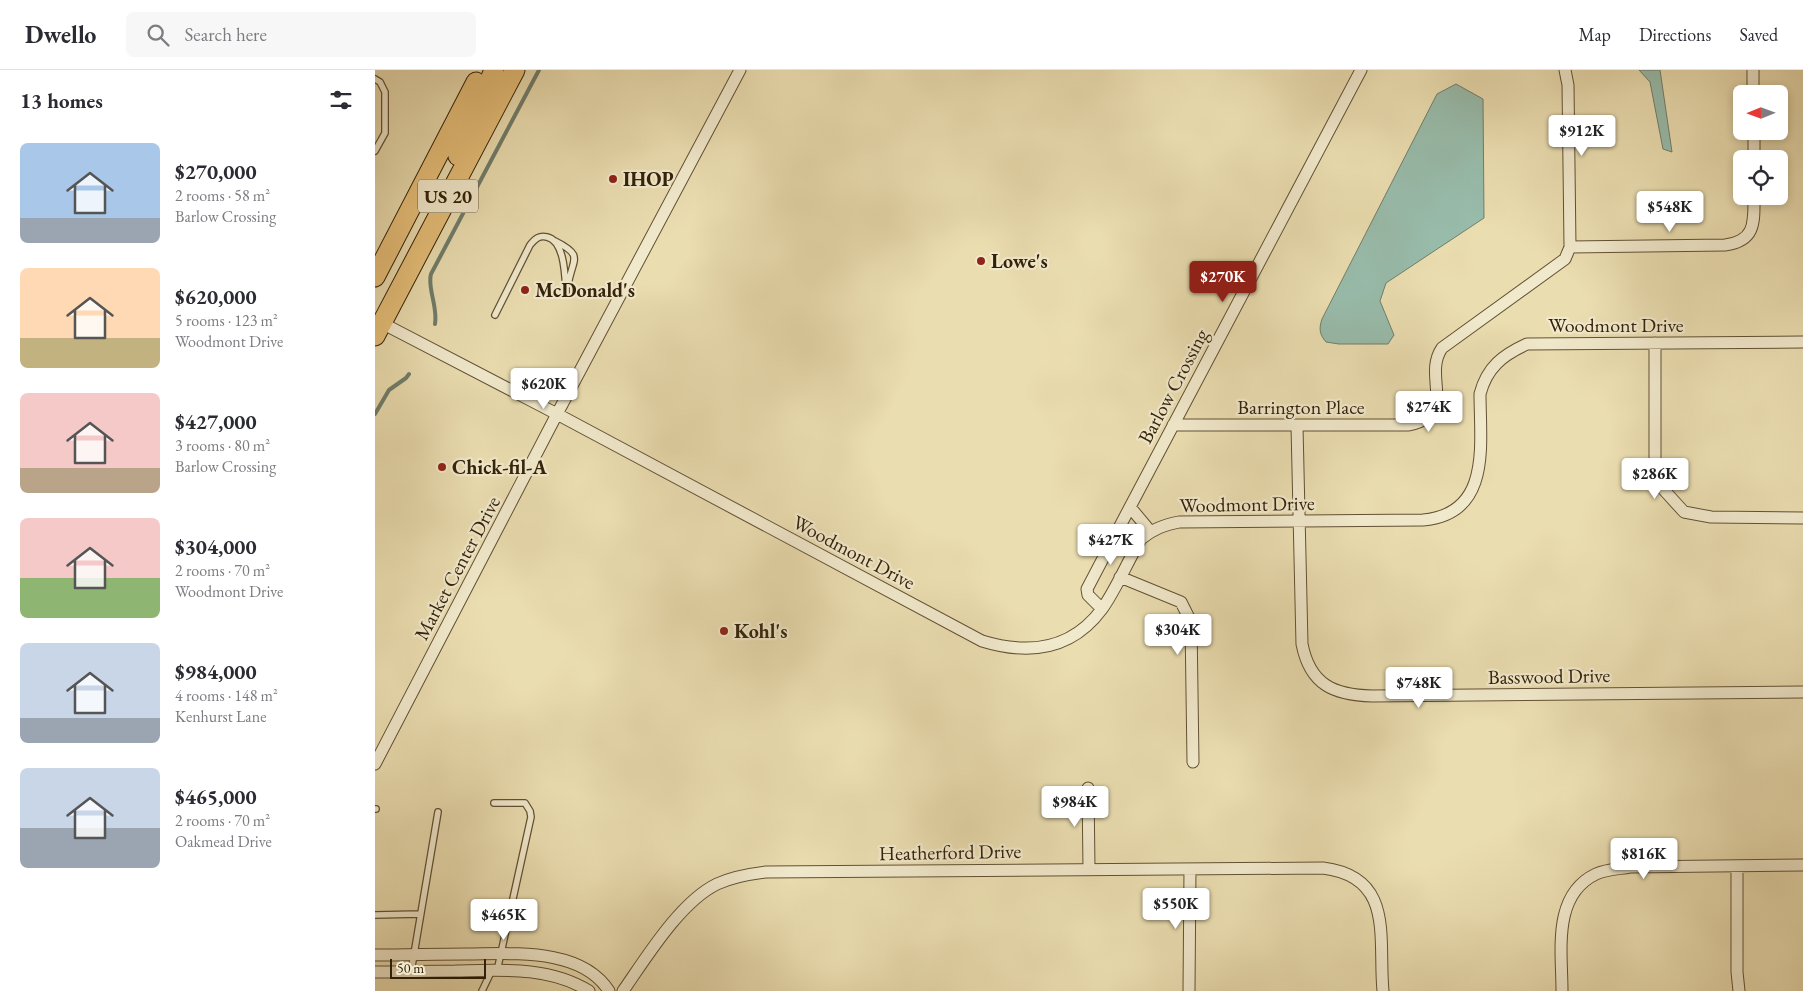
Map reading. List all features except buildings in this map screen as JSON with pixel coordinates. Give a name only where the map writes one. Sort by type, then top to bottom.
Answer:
[{"type":"highway","name":"US 20","points":[[375,277],[482,70]]},
{"type":"highway","points":[[377,326],[397,274],[459,153],[494,70]]},
{"type":"highway","name":"US 20","points":[[377,326],[515,70]]},
{"type":"street","name":"Market Center Drive","points":[[375,764],[557,414],[740,70]]},
{"type":"street","name":"Barlow Crossing","points":[[1102,609],[1088,595],[1087,589],[1361,70]]},
{"type":"street","points":[[1565,70],[1568,85],[1570,247],[1725,246],[1737,244],[1744,240],[1753,227],[1754,205]]},
{"type":"street","points":[[1753,70],[1753,85]]},
{"type":"street","name":"Barrington Place","points":[[1173,425],[1409,426],[1422,422],[1430,417],[1436,407],[1436,365],[1442,348],[1565,259],[1570,247]]},
{"type":"street","name":"Woodmont Drive","points":[[377,326],[557,414],[982,641],[999,646],[1029,649],[1062,642],[1085,628],[1102,609],[1141,539],[1150,531],[1163,525],[1179,522],[1423,520],[1434,519],[1458,507],[1467,499],[1474,488],[1481,463],[1480,394],[1483,383],[1489,370],[1500,359],[1527,344],[1803,342]]},
{"type":"street","points":[[1655,344],[1655,462],[1664,490],[1684,512],[1711,517],[1803,518]]},
{"type":"street","name":"Basswood Drive","points":[[1297,426],[1302,644],[1305,660],[1315,675],[1324,684],[1337,692],[1351,696],[1803,692]]},
{"type":"street","points":[[1130,506],[1150,531]]},
{"type":"street","points":[[1120,577],[1181,602],[1191,622],[1193,762]]},
{"type":"street","points":[[1088,788],[1089,868]]},
{"type":"street","points":[[1562,991],[1561,935],[1563,917],[1569,899],[1589,878],[1606,870],[1630,867],[1803,865]]},
{"type":"street","points":[[1737,866],[1737,972],[1739,991]]},
{"type":"street","name":"Heatherford Drive","points":[[623,991],[664,934],[697,898],[718,884],[746,875],[766,872],[1089,868],[1323,868],[1333,869],[1351,876],[1366,888],[1380,914],[1383,991]]},
{"type":"street","points":[[1189,991],[1190,868]]},
{"type":"street","points":[[375,955],[500,954],[546,956],[583,968],[601,980],[609,991]]},
{"type":"street","points":[[375,972],[495,970],[545,974],[564,978],[589,991]]},
{"type":"lane","points":[[375,79],[380,82],[385,92],[385,133],[375,151]]},
{"type":"lane","points":[[495,315],[535,239],[540,237],[553,240],[568,247],[574,255],[575,264],[569,277],[566,292],[560,251],[553,240]]},
{"type":"lane","points":[[482,991],[495,970],[500,954],[531,817],[531,811],[525,803],[494,803]]},
{"type":"lane","points":[[411,972],[439,812]]},
{"type":"lane","points":[[375,915],[420,914]]},
{"type":"shaded area","points":[[1639,70],[1660,70],[1672,152],[1663,149],[1650,82]]},
{"type":"shaded area","points":[[1456,84],[1483,99],[1484,218],[1386,283],[1380,301],[1394,335],[1388,344],[1339,344],[1326,342],[1320,331],[1322,319],[1437,94]]},
{"type":"waterway","points":[[435,324],[436,317],[430,285],[431,274],[539,70]]},
{"type":"waterway","points":[[375,414],[389,390],[409,374]]},
{"type":"place","name":"IHOP","points":[[613,179]]},
{"type":"place","name":"Lowe's","points":[[981,261]]},
{"type":"place","name":"McDonald's","points":[[525,290]]},
{"type":"place","name":"Chick-fil-A","points":[[442,467]]},
{"type":"place","name":"Kohl's","points":[[724,631]]}]
